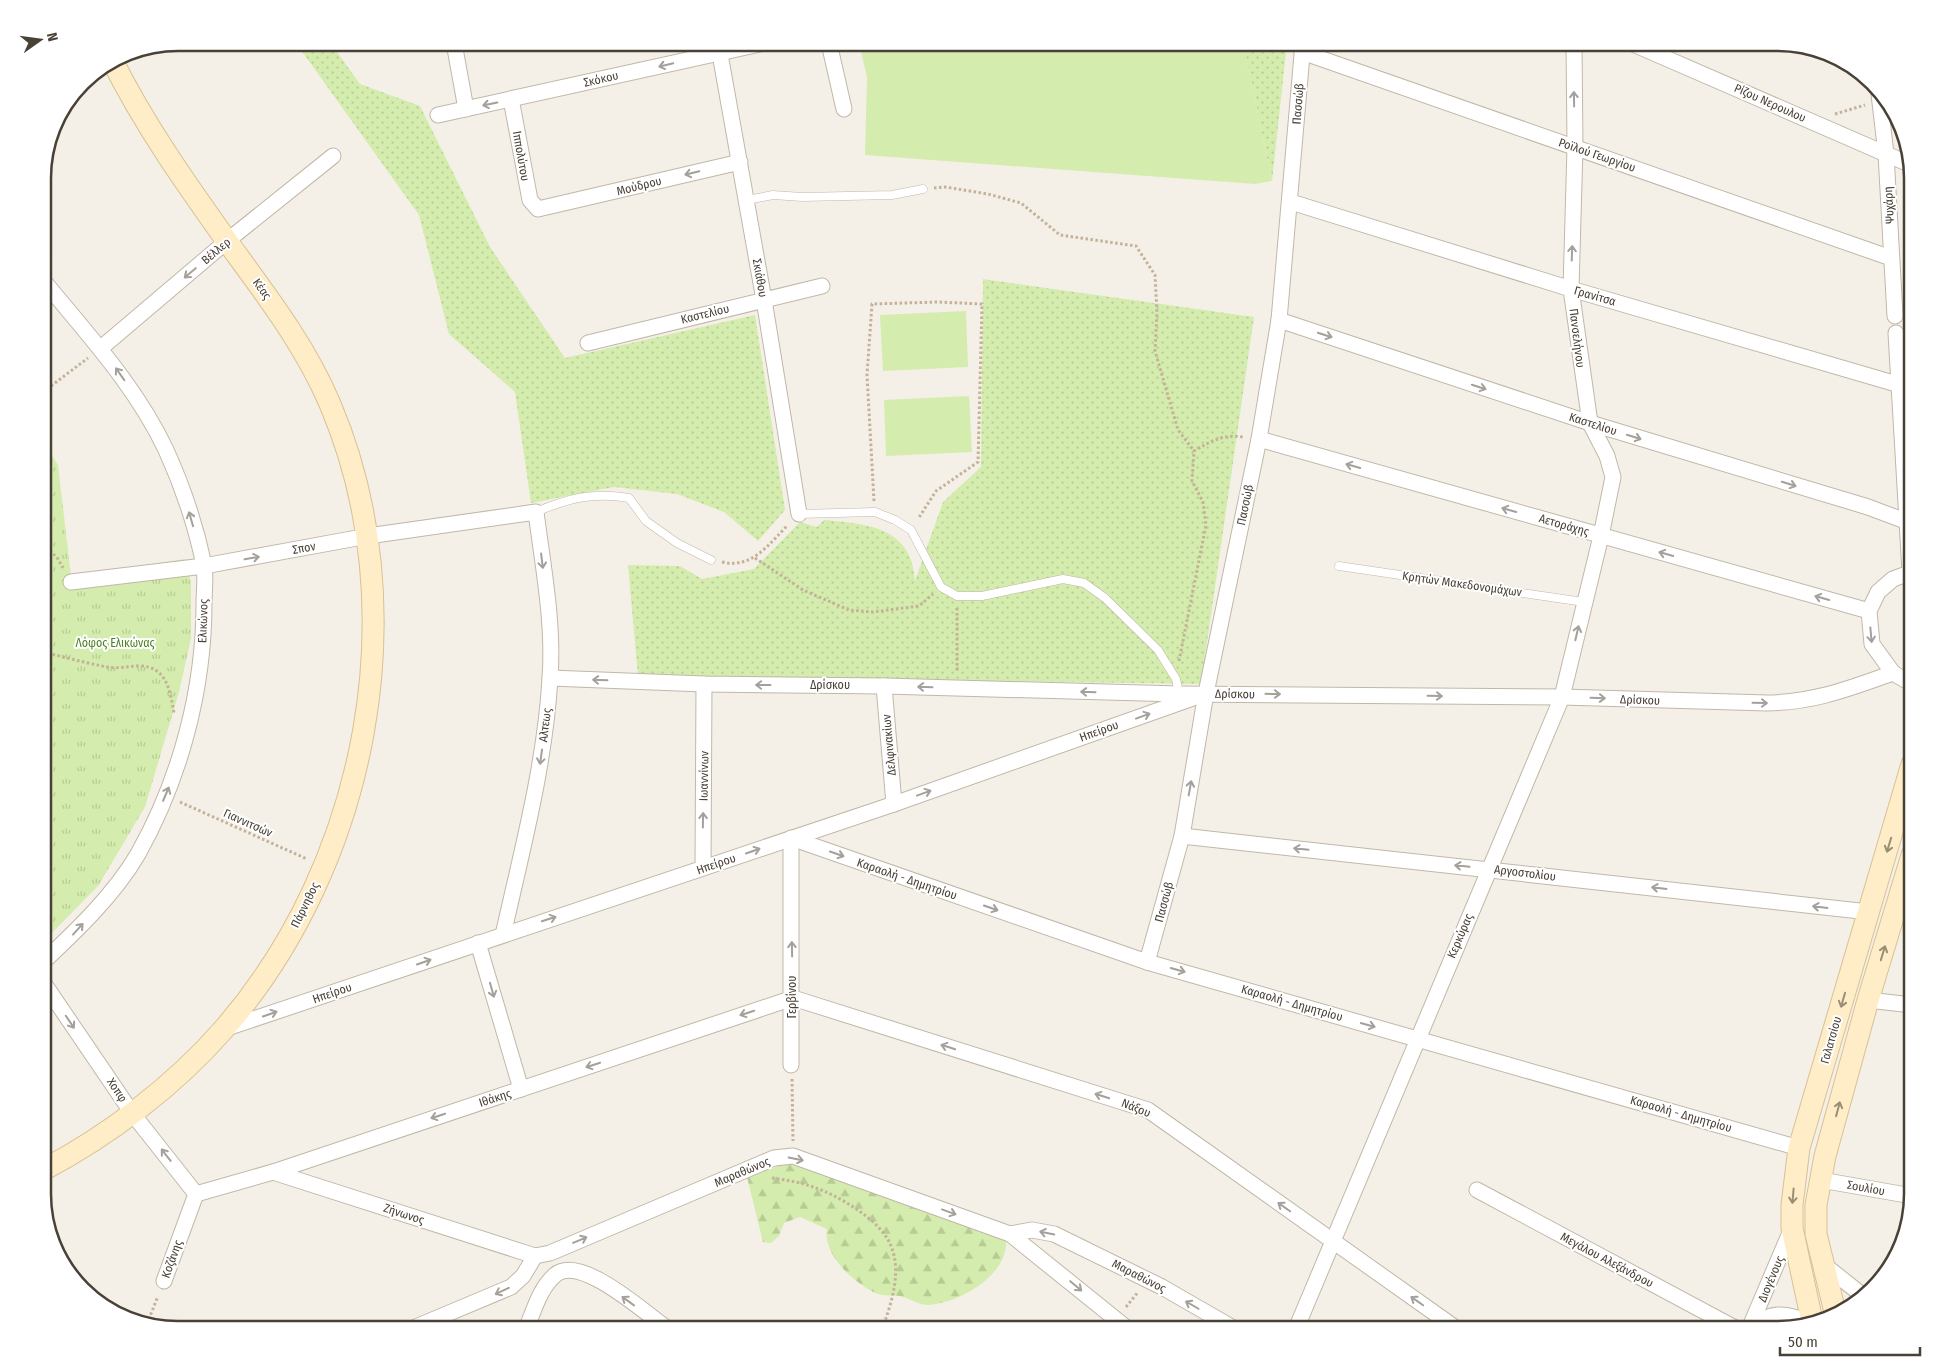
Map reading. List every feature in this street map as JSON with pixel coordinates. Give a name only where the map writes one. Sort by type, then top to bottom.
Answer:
[{"type":"street","name":"Πασσώβ","points":[[1147,962],[1182,836],[1206,693],[1259,440],[1279,320],[1291,202],[1303,51]]},
{"type":"street","name":"Ροϊλού Γεωργίου","points":[[1315,51],[1575,147],[1891,258]]},
{"type":"street","name":"Πανσελήνου","points":[[1574,51],[1575,147],[1571,289],[1590,423],[1607,456],[1613,477],[1601,536]]},
{"type":"street","name":"Ρίζου Νερουλου","points":[[1652,51],[1903,161]]},
{"type":"street","points":[[456,52],[466,109]]},
{"type":"street","name":"Σκόκου","points":[[438,115],[511,100],[701,52]]},
{"type":"street","name":"Σκιάθου","points":[[720,52],[764,300],[798,514]]},
{"type":"street","points":[[831,52],[844,109]]},
{"type":"street","name":"Κέας","points":[[116,67],[164,152],[274,305],[304,351],[344,438],[358,488],[368,536]]},
{"type":"street","name":"Ιππολύτου","points":[[511,100],[530,200],[538,208]]},
{"type":"street","name":"Ψυχάρη","points":[[1880,105],[1886,154],[1895,316]]},
{"type":"street","name":"Βέλλερ","points":[[101,348],[227,241],[334,156]]},
{"type":"street","name":"Μούδρου","points":[[538,208],[740,162]]},
{"type":"street","name":"Γρανίτσα","points":[[1291,202],[1571,289],[1900,385]]},
{"type":"street","name":"Καστελίου","points":[[588,343],[822,286]]},
{"type":"street","name":"Ελικώνος","points":[[52,291],[101,348],[146,415],[166,450],[185,499],[204,566],[204,640],[181,755],[166,795],[137,855],[115,886],[74,933],[52,954]]},
{"type":"street","name":"Καστελίου","points":[[1279,320],[1590,423],[1859,505],[1904,521]]},
{"type":"street","points":[[1896,333],[1904,454]]},
{"type":"street","name":"Αετοράχης","points":[[1259,440],[1869,611]]},
{"type":"street","name":"Σπον","points":[[71,582],[204,566],[368,536],[536,512]]},
{"type":"street","name":"Αλτεως","points":[[503,935],[535,795],[550,678],[549,614],[536,512]]},
{"type":"street","name":"Πάρνηθος","points":[[52,1165],[88,1145],[132,1113],[191,1063],[224,1029],[283,948],[305,907],[341,818],[356,766],[372,653],[374,602],[368,536]]},
{"type":"street","name":"Κερκύρας","points":[[1300,1321],[1488,869],[1540,754],[1562,697],[1601,536]]},
{"type":"street","points":[[1904,574],[1893,578],[1878,592],[1869,611],[1872,644],[1893,674],[1904,680]]},
{"type":"street","name":"Δρίσκου","points":[[550,678],[704,684],[884,686],[1179,694],[1562,697],[1797,703],[1817,699],[1893,674]]},
{"type":"street","name":"Ιωαννίνων","points":[[703,868],[704,684]]},
{"type":"street","name":"Δελφινακίων","points":[[884,686],[894,804]]},
{"type":"street","name":"Ηπείρου","points":[[224,1029],[894,804],[1206,693]]},
{"type":"street","name":"Γαλατσίου","points":[[1811,1316],[1792,1228],[1792,1205],[1799,1148],[1904,792]]},
{"type":"street","name":"Αργοστολίου","points":[[1182,836],[1869,912]]},
{"type":"street","name":"Καραολή - Δημητρίου","points":[[791,838],[1147,962],[1799,1148]]},
{"type":"street","name":"Γερβίνου","points":[[791,838],[793,998],[791,1065]]},
{"type":"street","name":"Γαλατσίου","points":[[1834,1307],[1815,1222],[1821,1180],[1825,1156],[1868,1000],[1904,882]]},
{"type":"street","points":[[478,943],[521,1089]]},
{"type":"street","name":"Χοπφ","points":[[52,995],[132,1113],[196,1194]]},
{"type":"street","name":"Ιθάκης","points":[[196,1194],[273,1172],[793,998]]},
{"type":"street","name":"Νάξου","points":[[793,998],[1148,1110],[1443,1321]]},
{"type":"street","points":[[1868,1000],[1904,1004]]},
{"type":"street","name":"Μαραθώνος","points":[[535,1256],[550,1253],[774,1158],[794,1156],[1010,1234],[1117,1321]]},
{"type":"street","name":"Ζήνωνος","points":[[273,1172],[535,1256]]},
{"type":"street","name":"Σουλίου","points":[[1821,1180],[1904,1195]]},
{"type":"street","name":"Μεγάλου Αλεξάνδρου","points":[[1476,1190],[1720,1321]]},
{"type":"street","name":"Κοζάνης","points":[[164,1281],[196,1194]]},
{"type":"street","name":"Διογένους","points":[[1755,1321],[1792,1228]]},
{"type":"street","name":"Μαραθώνος","points":[[1010,1234],[1032,1230],[1054,1234],[1148,1280],[1219,1321]]},
{"type":"street","points":[[432,1321],[511,1287],[523,1276],[535,1256]]},
{"type":"street","points":[[1823,1264],[1858,1291]]},
{"type":"street","points":[[529,1321],[541,1291],[556,1274],[568,1270],[583,1271],[600,1280],[656,1321]]},
{"type":"street","points":[[1762,1321],[1767,1317],[1780,1314],[1797,1319]]},
{"type":"lane","points":[[747,200],[774,195],[802,197],[892,195],[923,189]]},
{"type":"lane","points":[[536,512],[561,502],[604,494],[629,498],[646,521],[677,543],[711,560]]},
{"type":"lane","points":[[798,514],[875,512],[895,520],[910,530],[941,586],[957,596],[982,596],[1063,579],[1084,583],[1105,598],[1158,650],[1176,679],[1179,694]]},
{"type":"lane","name":"Κρητών Μακεδονομάχων","points":[[1339,566],[1584,602]]},
{"type":"path","points":[[1810,121],[1875,98]]},
{"type":"path","points":[[923,189],[945,187],[988,194],[1021,203],[1060,235],[1136,246],[1155,275],[1158,313],[1155,351],[1178,430],[1194,451],[1192,481],[1203,502],[1206,525],[1176,679]]},
{"type":"path","points":[[875,512],[867,375],[872,304],[938,302],[982,304],[978,462],[936,491],[910,530]]},
{"type":"path","points":[[52,385],[101,348]]},
{"type":"path","points":[[1194,451],[1214,439],[1230,435]]},
{"type":"path","points":[[711,560],[734,565],[755,558],[798,514]]},
{"type":"path","points":[[52,553],[58,559],[71,582]]},
{"type":"path","points":[[755,558],[803,590],[849,610],[880,612],[919,606],[941,586]]},
{"type":"path","points":[[957,596],[957,675]]},
{"type":"path","points":[[52,654],[109,668],[139,666],[160,672],[167,681],[175,719]]},
{"type":"path","name":"Γιαννιτσών","points":[[166,795],[323,866]]},
{"type":"path","points":[[791,1065],[794,1156]]},
{"type":"path","points":[[751,1168],[771,1177],[814,1187],[852,1207],[881,1229],[891,1246],[895,1261],[894,1286],[885,1321]]},
{"type":"path","points":[[1115,1319],[1148,1280]]},
{"type":"path","name":"Κοζάνης","points":[[150,1317],[164,1281]]},
{"type":"green space","points":[[1245,51],[1286,51],[1272,181]]},
{"type":"green space","points":[[1245,51],[1272,181],[1255,184],[865,155],[867,77],[861,52]]},
{"type":"green space","points":[[302,52],[337,52],[360,84],[420,106],[490,247],[565,358],[755,315],[785,510],[758,541],[724,512],[677,494],[614,487],[531,503],[515,392],[449,334],[419,215]]},
{"type":"green space","points":[[983,279],[1254,317],[1201,684],[638,676],[628,565],[680,566],[702,579],[754,569],[800,522],[817,527],[824,520],[871,527],[885,532],[896,539],[906,549],[912,563],[915,581],[943,502],[981,467]]},
{"type":"green space","points":[[966,311],[968,367],[883,371],[880,315]]},
{"type":"green space","points":[[969,396],[972,452],[886,456],[884,400]]},
{"type":"green space","name":"Λόφος Ελικώνας","points":[[52,456],[58,465],[71,576],[185,559],[191,583],[191,638],[179,692],[145,807],[98,886],[52,933]]},
{"type":"green space","points":[[790,1162],[1006,1239],[1005,1252],[1000,1264],[981,1284],[968,1292],[942,1303],[926,1305],[901,1296],[878,1294],[860,1284],[835,1259],[827,1239],[827,1229],[800,1217],[784,1223],[779,1236],[771,1243],[763,1242],[747,1177]]}]
